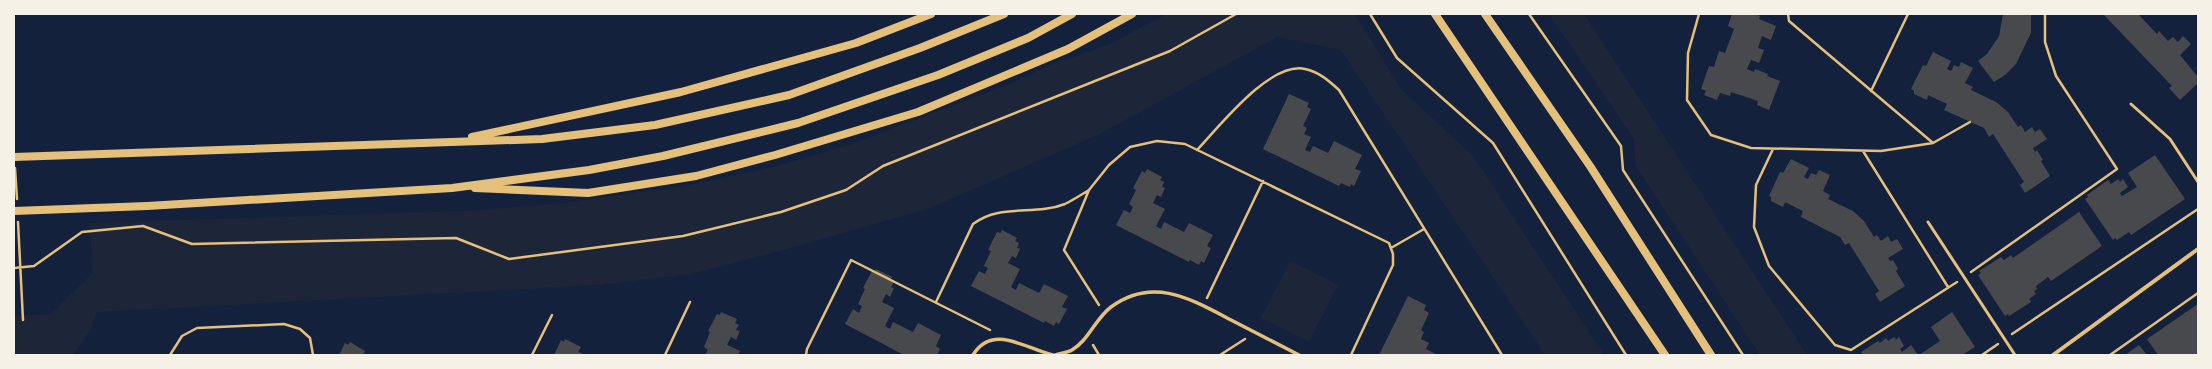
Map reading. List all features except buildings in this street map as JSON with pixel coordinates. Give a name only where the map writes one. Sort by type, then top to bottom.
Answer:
[{"type":"main road","points":[[452,141],[681,92],[856,43],[931,14]]},
{"type":"main road","points":[[14,159],[452,141],[542,139],[655,125],[789,95],[920,48],[1004,14]]},
{"type":"main road","points":[[16,213],[452,188],[589,170],[663,156],[798,123],[938,74],[1028,38],[1072,14]]},
{"type":"main road","points":[[452,188],[588,193],[703,174],[775,155],[918,112],[1068,49],[1132,14]]},
{"type":"main road","points":[[1435,14],[1665,355]]},
{"type":"main road","points":[[1485,14],[1590,166],[1711,355]]},
{"type":"street","points":[[2053,355],[2198,250]]},
{"type":"street","points":[[973,355],[987,342],[998,338],[1011,340],[1037,352],[1054,355],[1072,350],[1086,337],[1096,322],[1105,313],[1130,295],[1150,291],[1189,298],[1299,355]]},
{"type":"lane","points":[[2131,104],[2170,139],[2198,182]]},
{"type":"lane","points":[[1928,222],[2015,355]]},
{"type":"path","points":[[1370,14],[1397,58],[1493,143],[1626,355]]},
{"type":"path","points":[[1529,14],[1621,146],[1623,170],[1743,355]]},
{"type":"path","points":[[1699,14],[1688,53],[1687,100],[1710,135],[1751,148],[1881,151],[1933,143],[1970,122]]},
{"type":"path","points":[[1788,14],[1789,21],[1933,143]]},
{"type":"path","points":[[1871,91],[1908,14]]},
{"type":"path","points":[[1773,149],[1756,185],[1754,227],[1769,266],[1835,345],[1851,350],[1964,277],[2117,169],[2056,76],[2046,42],[2045,14]]},
{"type":"path","points":[[1197,150],[1256,89],[1282,71],[1304,69],[1323,75],[1339,90],[1502,355]]},
{"type":"path","points":[[1105,313],[1064,250],[1090,190],[1109,165],[1130,147],[1157,141],[1186,144],[1377,235],[1389,243],[1394,254],[1392,264],[1351,355]]},
{"type":"path","points":[[1863,151],[1948,287]]},
{"type":"path","points":[[14,159],[17,200]]},
{"type":"path","points":[[1203,305],[1263,181]]},
{"type":"path","points":[[936,302],[973,224],[983,216],[1000,212],[1064,204],[1090,190]]},
{"type":"path","points":[[2007,338],[2198,209]]},
{"type":"path","points":[[16,213],[23,320]]},
{"type":"path","points":[[1391,248],[1424,229]]},
{"type":"path","points":[[806,355],[807,349],[851,260],[1011,340]]},
{"type":"path","points":[[2110,355],[2198,293]]},
{"type":"path","points":[[665,355],[690,302]]},
{"type":"path","points":[[532,355],[552,315]]},
{"type":"path","points":[[170,355],[182,336],[197,328],[284,324],[300,329],[310,338],[313,355]]},
{"type":"path","points":[[1220,355],[1255,332]]},
{"type":"path","points":[[1982,355],[2002,342]]},
{"type":"shaded area","points":[[1166,14],[1355,14],[1401,89],[1474,157],[1604,355],[1545,355],[1341,50],[1277,37],[1100,134],[930,208],[794,247],[692,274],[598,285],[97,312],[90,331],[73,355],[14,355],[14,316],[51,314],[93,273],[89,223],[464,211],[566,203],[690,185],[773,167],[849,145],[1012,83],[1050,65],[1110,44]]},
{"type":"shaded area","points":[[1549,14],[1584,14],[1807,355],[1760,355],[1635,165],[1634,139]]},
{"type":"shaded area","points":[[1290,261],[1338,285],[1309,342],[1261,318]]}]
